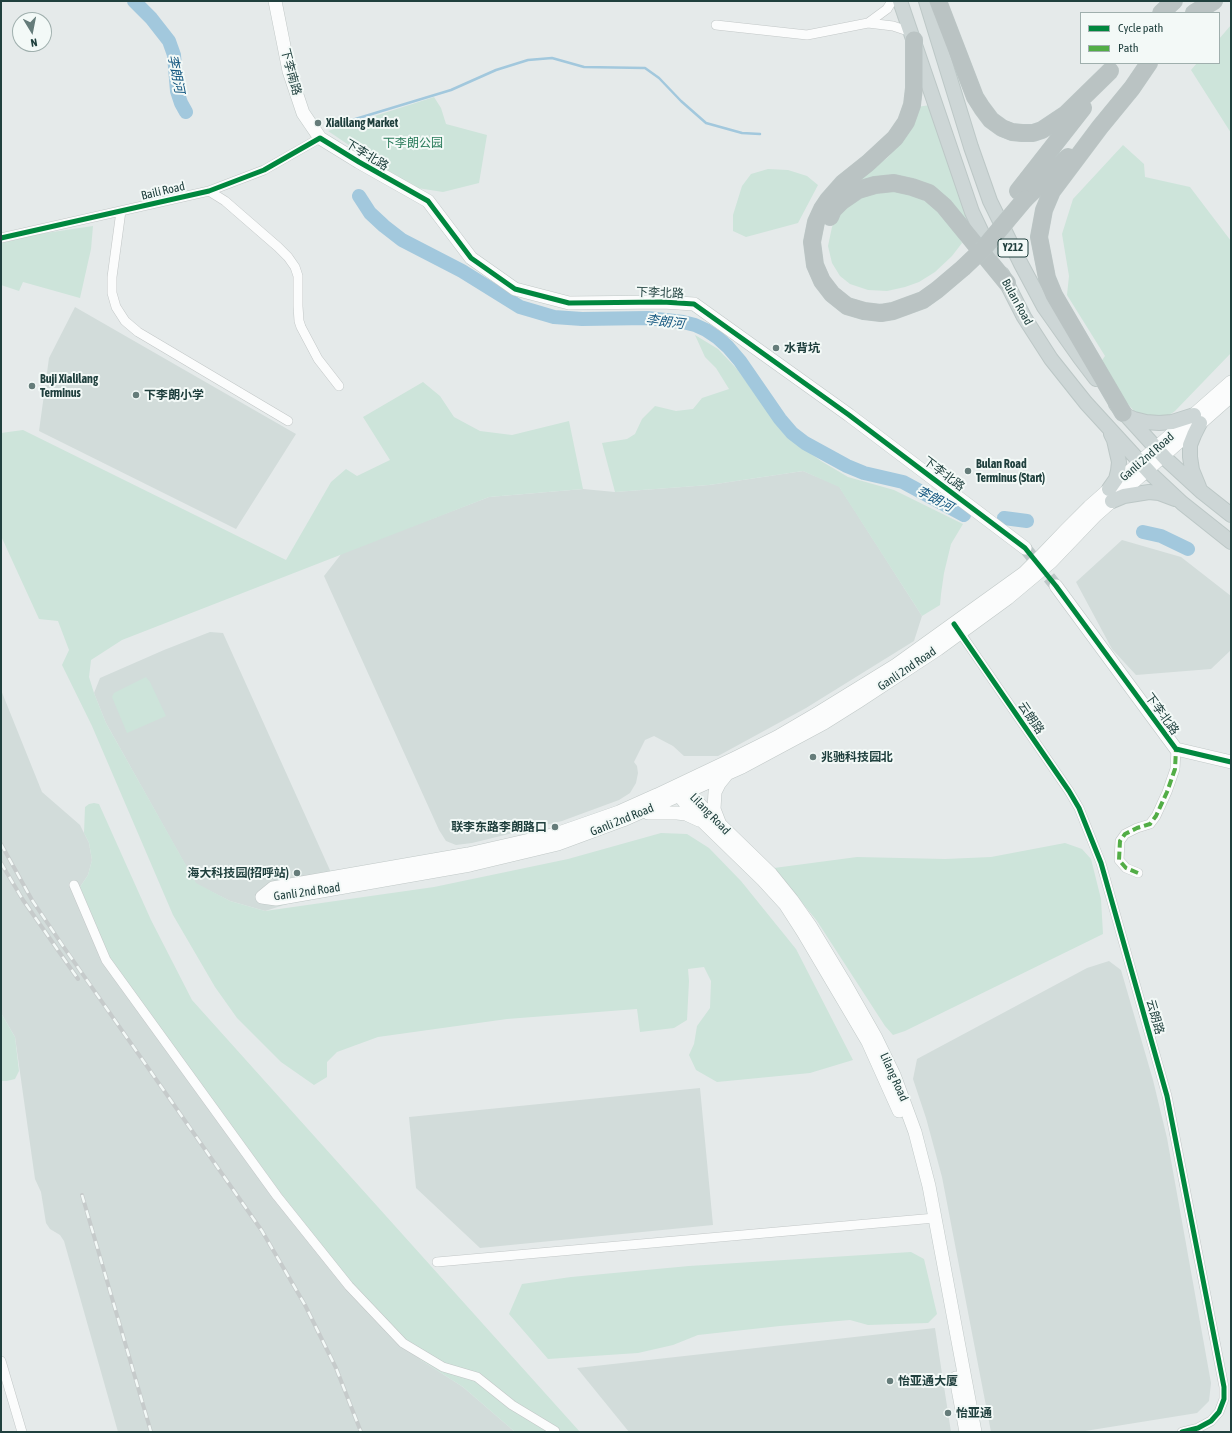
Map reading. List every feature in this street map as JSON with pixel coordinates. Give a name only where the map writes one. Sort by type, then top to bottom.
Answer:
[{"type":"highway","points":[[938,1],[975,97],[991,120],[1002,128],[1012,132],[1033,133],[1042,130],[1066,114],[1113,67]]},
{"type":"highway","points":[[1154,12],[1160,1]]},
{"type":"highway","points":[[1162,12],[1174,1]]},
{"type":"highway","points":[[1186,12],[1194,1]]},
{"type":"highway","points":[[1196,12],[1214,1]]},
{"type":"highway","points":[[912,36],[913,94],[912,105],[906,122],[895,138],[868,164],[844,183],[828,200],[816,222],[812,242],[815,265],[822,281],[832,294],[847,306],[864,311],[881,313],[893,311],[923,300],[936,290],[960,264],[986,229],[1022,195],[1047,176],[1100,127]]},
{"type":"highway","points":[[1123,413],[1054,296],[1046,278],[1039,237],[1044,210],[1050,195],[1100,127],[1132,88],[1148,64]]},
{"type":"highway","points":[[1022,195],[1061,137],[1113,67]]},
{"type":"highway","points":[[960,264],[908,294],[889,300],[871,301],[852,295],[839,286],[831,276],[825,259],[823,242],[826,225],[833,210],[842,201],[858,190],[875,184],[894,183],[912,187],[929,193],[944,206],[1007,283]]},
{"type":"main road","name":"Bulan Road","points":[[900,1],[972,212],[1024,317],[1051,359],[1108,428],[1182,503],[1231,542]]},
{"type":"main road","name":"Bulan Road","points":[[926,1],[971,147],[990,201],[1044,307],[1080,358],[1123,413],[1159,452],[1202,492],[1231,515]]},
{"type":"main road","points":[[1123,413],[1134,419],[1146,422],[1159,423],[1197,419],[1190,445],[1190,457],[1196,482],[1202,492]]},
{"type":"main road","points":[[1108,428],[1114,440],[1119,462],[1111,495],[1124,496],[1149,492],[1171,496],[1182,503]]},
{"type":"street","name":"下李南路","points":[[275,1],[289,71],[303,113],[320,138]]},
{"type":"street","points":[[868,23],[887,9],[892,1]]},
{"type":"street","points":[[716,25],[807,35],[868,23],[893,26],[912,36]]},
{"type":"street","name":"Baili Road","points":[[1,238],[209,191],[264,170],[320,138]]},
{"type":"street","name":"下李北路","points":[[320,138],[428,201],[471,258],[515,289],[569,303],[663,302],[694,304],[849,415],[1025,548]]},
{"type":"street","points":[[209,191],[225,202],[278,247],[295,267],[298,276],[299,314],[301,327],[318,359],[339,386]]},
{"type":"street","points":[[121,211],[112,277],[112,293],[116,307],[125,321],[138,332],[288,421]]},
{"type":"street","name":"Ganli 2nd Road","points":[[957,628],[902,673],[824,723],[727,774],[681,790],[556,834],[468,854],[273,888],[262,897],[276,899],[470,865],[558,844],[635,815],[681,790],[818,713],[957,628],[1030,581],[1051,562],[1111,495],[1197,419],[1231,382]]},
{"type":"street","name":"Ganli 2nd Road","points":[[1197,419],[1231,396]]},
{"type":"street","name":"下李北路","points":[[1056,586],[1176,749],[1231,762]]},
{"type":"street","name":"云朗路","points":[[957,628],[1069,791],[1078,808],[1101,863],[1168,1096],[1224,1387],[1224,1399],[1219,1412],[1211,1421],[1198,1428],[1182,1432]]},
{"type":"street","points":[[1138,873],[1126,868],[1119,860],[1120,841],[1125,834],[1150,824],[1156,816],[1168,792],[1175,769],[1176,749]]},
{"type":"street","points":[[721,825],[716,818],[714,801],[717,788],[727,774]]},
{"type":"street","name":"Lilang Road","points":[[681,790],[704,822],[764,880],[784,904],[803,932],[868,1042],[897,1106],[931,1219],[975,1432]]},
{"type":"street","name":"Lilang Road","points":[[681,790],[702,807],[771,874],[792,900],[811,927],[876,1038],[894,1075],[915,1132],[929,1186],[931,1219],[966,1432]]},
{"type":"street","points":[[635,815],[656,812],[677,813],[696,818],[704,822]]},
{"type":"street","points":[[74,885],[106,960],[277,1196],[349,1286],[403,1343],[443,1367],[477,1377],[512,1405],[555,1431]]},
{"type":"street","points":[[437,1262],[931,1219]]},
{"type":"street","points":[[1,1361],[22,1432]]},
{"type":"shaded area","name":"下李朗小学","points":[[75,307],[296,434],[236,529],[39,431],[49,358]]},
{"type":"shaded area","points":[[803,471],[839,486],[922,616],[914,641],[806,708],[718,756],[684,756],[673,746],[654,736],[645,740],[634,762],[637,766],[638,773],[636,783],[630,793],[619,800],[562,821],[472,843],[456,845],[446,841],[439,830],[324,576],[342,553],[489,497],[583,489],[615,492],[709,485]]},
{"type":"shaded area","points":[[1122,540],[1181,557],[1231,596],[1231,650],[1211,669],[1136,675],[1112,649],[1076,582]]},
{"type":"shaded area","points":[[210,632],[223,633],[338,888],[265,911],[230,901],[196,884],[106,723],[94,693],[100,678]]},
{"type":"shaded area","points":[[1,690],[42,792],[80,825],[89,843],[92,860],[88,875],[80,887],[110,959],[280,1192],[346,1276],[421,1360],[463,1387],[515,1432],[118,1432],[64,1241],[60,1235],[50,1229],[46,1223],[41,1192],[35,1179],[15,1037],[1,1013]]},
{"type":"shaded area","points":[[1109,961],[1121,970],[1153,1080],[1167,1138],[1211,1383],[1209,1401],[1197,1413],[1079,1432],[991,1432],[942,1177],[926,1118],[913,1079],[917,1059],[1087,968]]},
{"type":"shaded area","points":[[700,1088],[713,1225],[480,1248],[416,1188],[409,1117]]},
{"type":"shaded area","points":[[935,1328],[951,1432],[629,1432],[577,1368]]},
{"type":"green space","points":[[1231,25],[1231,133],[1191,70],[1196,64],[1220,64],[1220,38]]},
{"type":"green space","name":"下李朗公园","points":[[434,97],[441,108],[446,124],[487,135],[479,183],[443,192],[411,187],[328,131]]},
{"type":"green space","points":[[930,105],[972,228],[915,184],[840,193],[887,158],[901,142],[917,107]]},
{"type":"green space","points":[[1123,145],[1144,164],[1145,177],[1190,187],[1231,241],[1231,353],[1175,411],[1164,419],[1136,413],[1126,402],[1100,363],[1105,356],[1067,295],[1069,276],[1062,234],[1073,199]]},
{"type":"green space","points":[[768,169],[788,170],[807,176],[818,185],[798,223],[746,237],[733,231],[733,215],[742,186],[751,174]]},
{"type":"green space","points":[[891,190],[910,193],[934,206],[950,220],[962,243],[952,256],[935,272],[919,282],[887,291],[868,290],[850,284],[840,276],[832,263],[828,246],[832,227],[841,211],[852,202],[872,193]]},
{"type":"green space","points":[[93,226],[91,249],[80,298],[23,282],[19,291],[1,285],[1,243],[39,234]]},
{"type":"green space","points":[[695,335],[718,349],[737,369],[785,435],[821,461],[848,477],[894,490],[963,524],[951,544],[944,573],[940,605],[922,616],[839,487],[803,471],[709,485],[615,492],[602,443],[627,439],[635,434],[642,419],[655,406],[676,411],[693,409],[702,398],[729,389],[716,368],[705,357]]},
{"type":"green space","points":[[423,382],[440,396],[454,417],[480,431],[512,435],[569,421],[583,489],[489,497],[122,640],[91,660],[89,677],[106,723],[196,883],[230,901],[265,911],[434,887],[568,859],[661,833],[687,834],[709,848],[741,881],[796,949],[853,1060],[810,1073],[717,1082],[696,1070],[689,1055],[694,1044],[697,1026],[710,1008],[711,981],[704,967],[688,969],[689,981],[687,1020],[674,1028],[640,1032],[637,1009],[507,1019],[378,1037],[337,1052],[327,1062],[327,1077],[314,1085],[281,1062],[237,1018],[215,987],[173,915],[92,726],[62,665],[69,650],[58,621],[39,619],[1,536],[1,433],[23,430],[286,560],[331,482],[346,469],[357,476],[390,460],[363,417]]},
{"type":"green space","points":[[146,677],[150,682],[166,716],[127,733],[112,697],[114,693]]},
{"type":"green space","points":[[94,803],[99,804],[151,920],[192,1000],[580,1432],[515,1432],[463,1387],[421,1360],[346,1276],[280,1192],[110,959],[80,887],[88,875],[92,860],[89,843],[84,833],[85,807]]},
{"type":"green space","points":[[1065,843],[1082,849],[1091,859],[1101,899],[1103,934],[905,1031],[893,1035],[885,1026],[817,921],[774,868],[857,857],[945,859],[991,857]]},
{"type":"green space","points":[[1,1013],[15,1037],[19,1071],[15,1079],[7,1081],[1,1081]]},
{"type":"green space","points":[[911,1252],[924,1259],[937,1314],[928,1323],[868,1325],[850,1320],[780,1326],[698,1335],[673,1345],[638,1353],[548,1359],[509,1314],[522,1284],[571,1277],[689,1266]]},
{"type":"waterway","name":"李朗河","points":[[134,1],[151,18],[169,41],[174,55],[177,91],[186,112]]},
{"type":"waterway","points":[[329,127],[451,90],[496,70],[528,60],[552,58],[584,67],[645,68],[659,78],[681,101],[706,123],[742,133],[760,134]]},
{"type":"waterway","name":"李朗河","points":[[359,196],[370,213],[402,240],[462,271],[520,307],[554,317],[582,319],[648,318],[683,322],[706,330],[728,347],[740,361],[780,419],[792,433],[805,443],[847,466],[864,473],[903,482],[964,515]]},
{"type":"waterway","name":"李朗河","points":[[1004,518],[1027,521]]},
{"type":"waterway","name":"李朗河","points":[[1143,532],[1161,536],[1188,549]]},
{"type":"tunnel","points":[[1025,548],[1056,586]]},
{"type":"railway","points":[[1,844],[32,900],[63,946],[262,1231],[305,1305],[336,1368],[361,1432]]},
{"type":"railway","points":[[1,863],[23,900],[78,979]]},
{"type":"railway","points":[[82,1195],[151,1432]]},
{"type":"marked path","points":[[1138,873],[1126,868],[1119,860],[1120,841],[1125,834],[1150,824],[1156,816],[1167,792],[1175,769],[1176,749]]},
{"type":"cycle path","points":[[1,238],[209,191],[264,170],[320,138],[428,201],[471,258],[515,289],[569,303],[663,302],[694,304],[849,415],[1025,548],[1056,586],[1176,749],[1231,762]]},
{"type":"cycle path","points":[[954,624],[1069,791],[1079,808],[1101,863],[1167,1096],[1224,1387],[1224,1399],[1219,1412],[1211,1421],[1198,1428],[1182,1432]]},
{"type":"place","name":"Xialilang Market","points":[[318,123]]},
{"type":"place","name":"水背坑","points":[[776,348]]},
{"type":"place","name":"Buji Xialilang Terminus","points":[[32,386]]},
{"type":"place","name":"下李朗小学","points":[[136,395]]},
{"type":"place","name":"Bulan Road Terminus (Start)","points":[[968,471]]},
{"type":"place","name":"兆驰科技园北","points":[[813,757]]},
{"type":"place","name":"联李东路李朗路口","points":[[555,827]]},
{"type":"place","name":"海大科技园(招呼站)","points":[[297,873]]},
{"type":"place","name":"怡亚通大厦","points":[[890,1381]]},
{"type":"place","name":"怡亚通","points":[[948,1413]]}]
